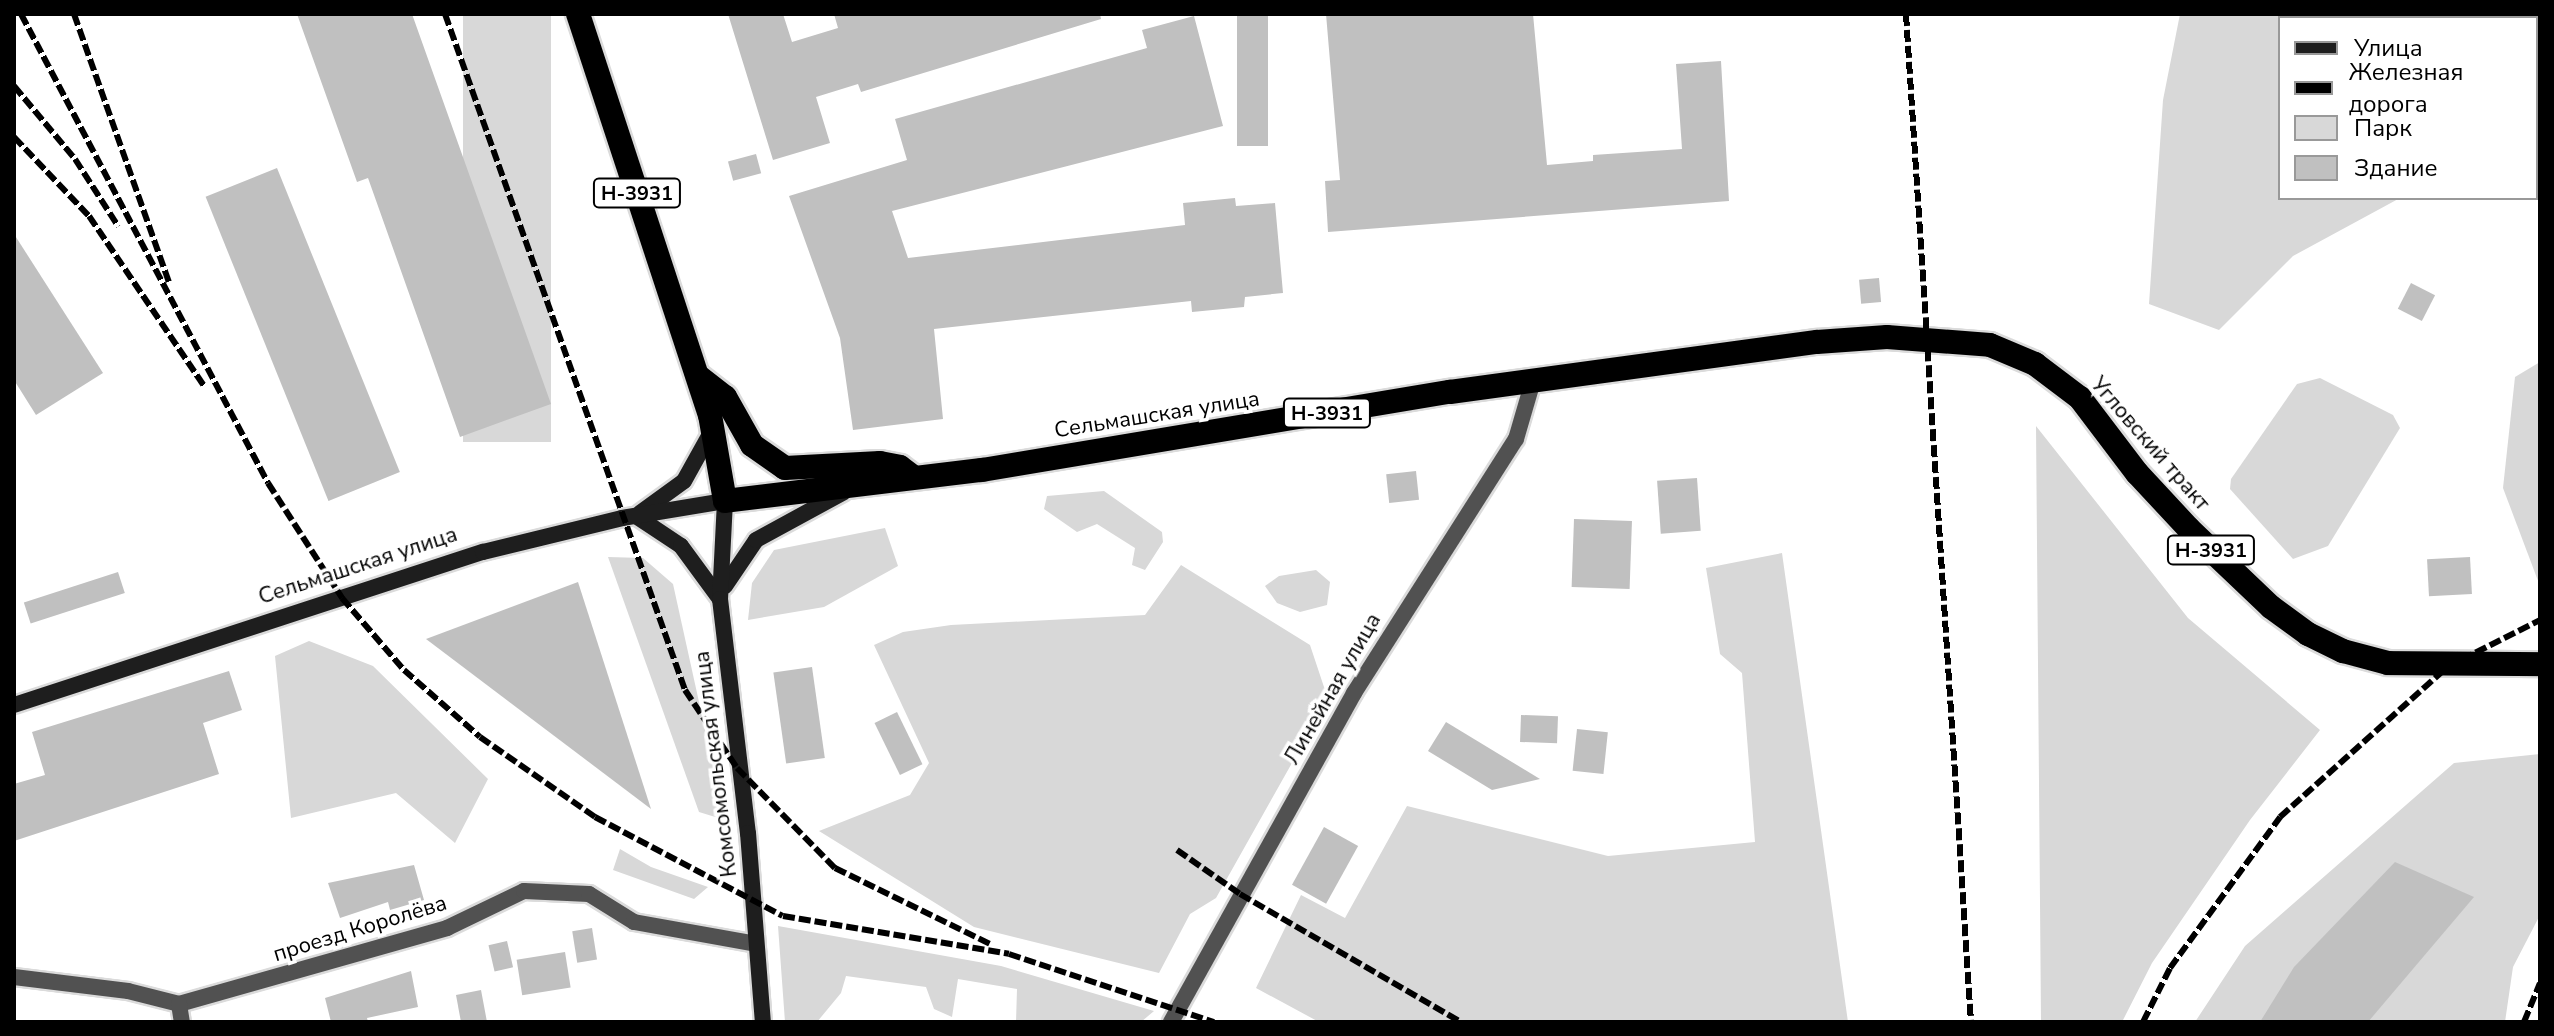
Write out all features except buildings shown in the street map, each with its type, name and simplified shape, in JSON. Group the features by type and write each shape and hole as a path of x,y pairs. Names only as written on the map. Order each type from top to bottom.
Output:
{"highway":[{"name":"Н-3931","path":"578,14 699,377 713,424 725,501"},
{"name":"Сельмашская улица","path":"725,501 914,478 1533,381 1817,342 1930,339"},
{"name":"Угловский тракт","path":"1930,339 1990,345 2035,364 2080,398 2137,473 2189,529 2271,607 2308,634 2343,651 2388,663 2540,664"},
{"path":"699,377 725,397 752,445 785,468 880,463 900,467 914,478"}],"main road":[{"path":"713,424 707,447 684,481 636,516 681,546 720,599"},
{"path":"720,599 732,570 756,540 862,484"},
{"name":"Сельмашская улица","path":"14,705 483,552 636,516 725,501"},
{"name":"Комсомольская улица","path":"725,501 720,599 763,1022"}],"street":[{"name":"Линейная улица","path":"1171,1022 1354,693 1516,439 1533,381"},
{"name":"проезд Королёва","path":"179,1004 447,928 524,891 589,894 634,922 756,944"},
{"path":"14,977 128,991 179,1004 182,1022"}],"green space":[{"path":"463,14 551,14 551,442 463,442"},
{"path":"2180,14 2540,14 2540,170 2538,16 2278,16 2278,200 2396,200 2293,256 2219,330 2149,304 2163,100"},
{"path":"2540,362 2540,586 2503,488 2515,377"},
{"path":"2320,378 2393,415 2400,428 2328,546 2293,559 2230,489 2231,479 2297,384"},
{"path":"2036,426 2188,618 2320,730 2250,820 2152,963 2122,1022 2041,1022"},
{"path":"1104,491 1162,532 1163,542 1145,570 1132,565 1135,548 1097,524 1077,532 1044,509 1047,496"},
{"path":"885,528 898,566 824,607 748,620 752,583 774,550"},
{"path":"1782,553 1848,1022 1319,1022 1256,988 1301,895 1345,918 1407,806 1608,856 1755,842 1742,673 1720,654 1706,568"},
{"path":"608,557 643,558 673,584 725,820 699,812"},
{"path":"1181,565 1310,645 1328,699 1216,898 1190,914 1159,973 974,927 819,831 910,795 929,763 874,645 903,632 951,625 1145,615"},
{"path":"1316,570 1330,582 1327,605 1300,612 1277,603 1265,586 1279,576"},
{"path":"309,641 373,666 488,779 455,843 396,793 291,818 275,656"},
{"path":"2540,754 2540,915 2513,967 2505,1022 2195,1022 2245,946 2454,763"},
{"path":"620,849 651,867 708,887 694,899 613,870"},
{"path":"778,926 1001,966 1154,1011 1141,1022 1016,1022 1017,989 958,979 952,1017 934,1009 926,987 846,976 841,993 817,1022 785,1022"}],"railway":[{"path":"21,14 268,483 342,598 404,670 480,737 595,817 783,916 1009,954 1214,1022"},
{"path":"74,14 169,282"},
{"path":"445,14 685,690 737,768 835,868 990,944"},
{"path":"1906,14 1971,1022"},
{"path":"14,86 75,159 118,226"},
{"path":"14,137 89,216 204,386"},
{"path":"2143,1022 2170,968 2280,817 2447,667 2540,620"},
{"path":"1177,850 1240,894 1461,1022"},
{"path":"2524,1022 2540,983"}]}
